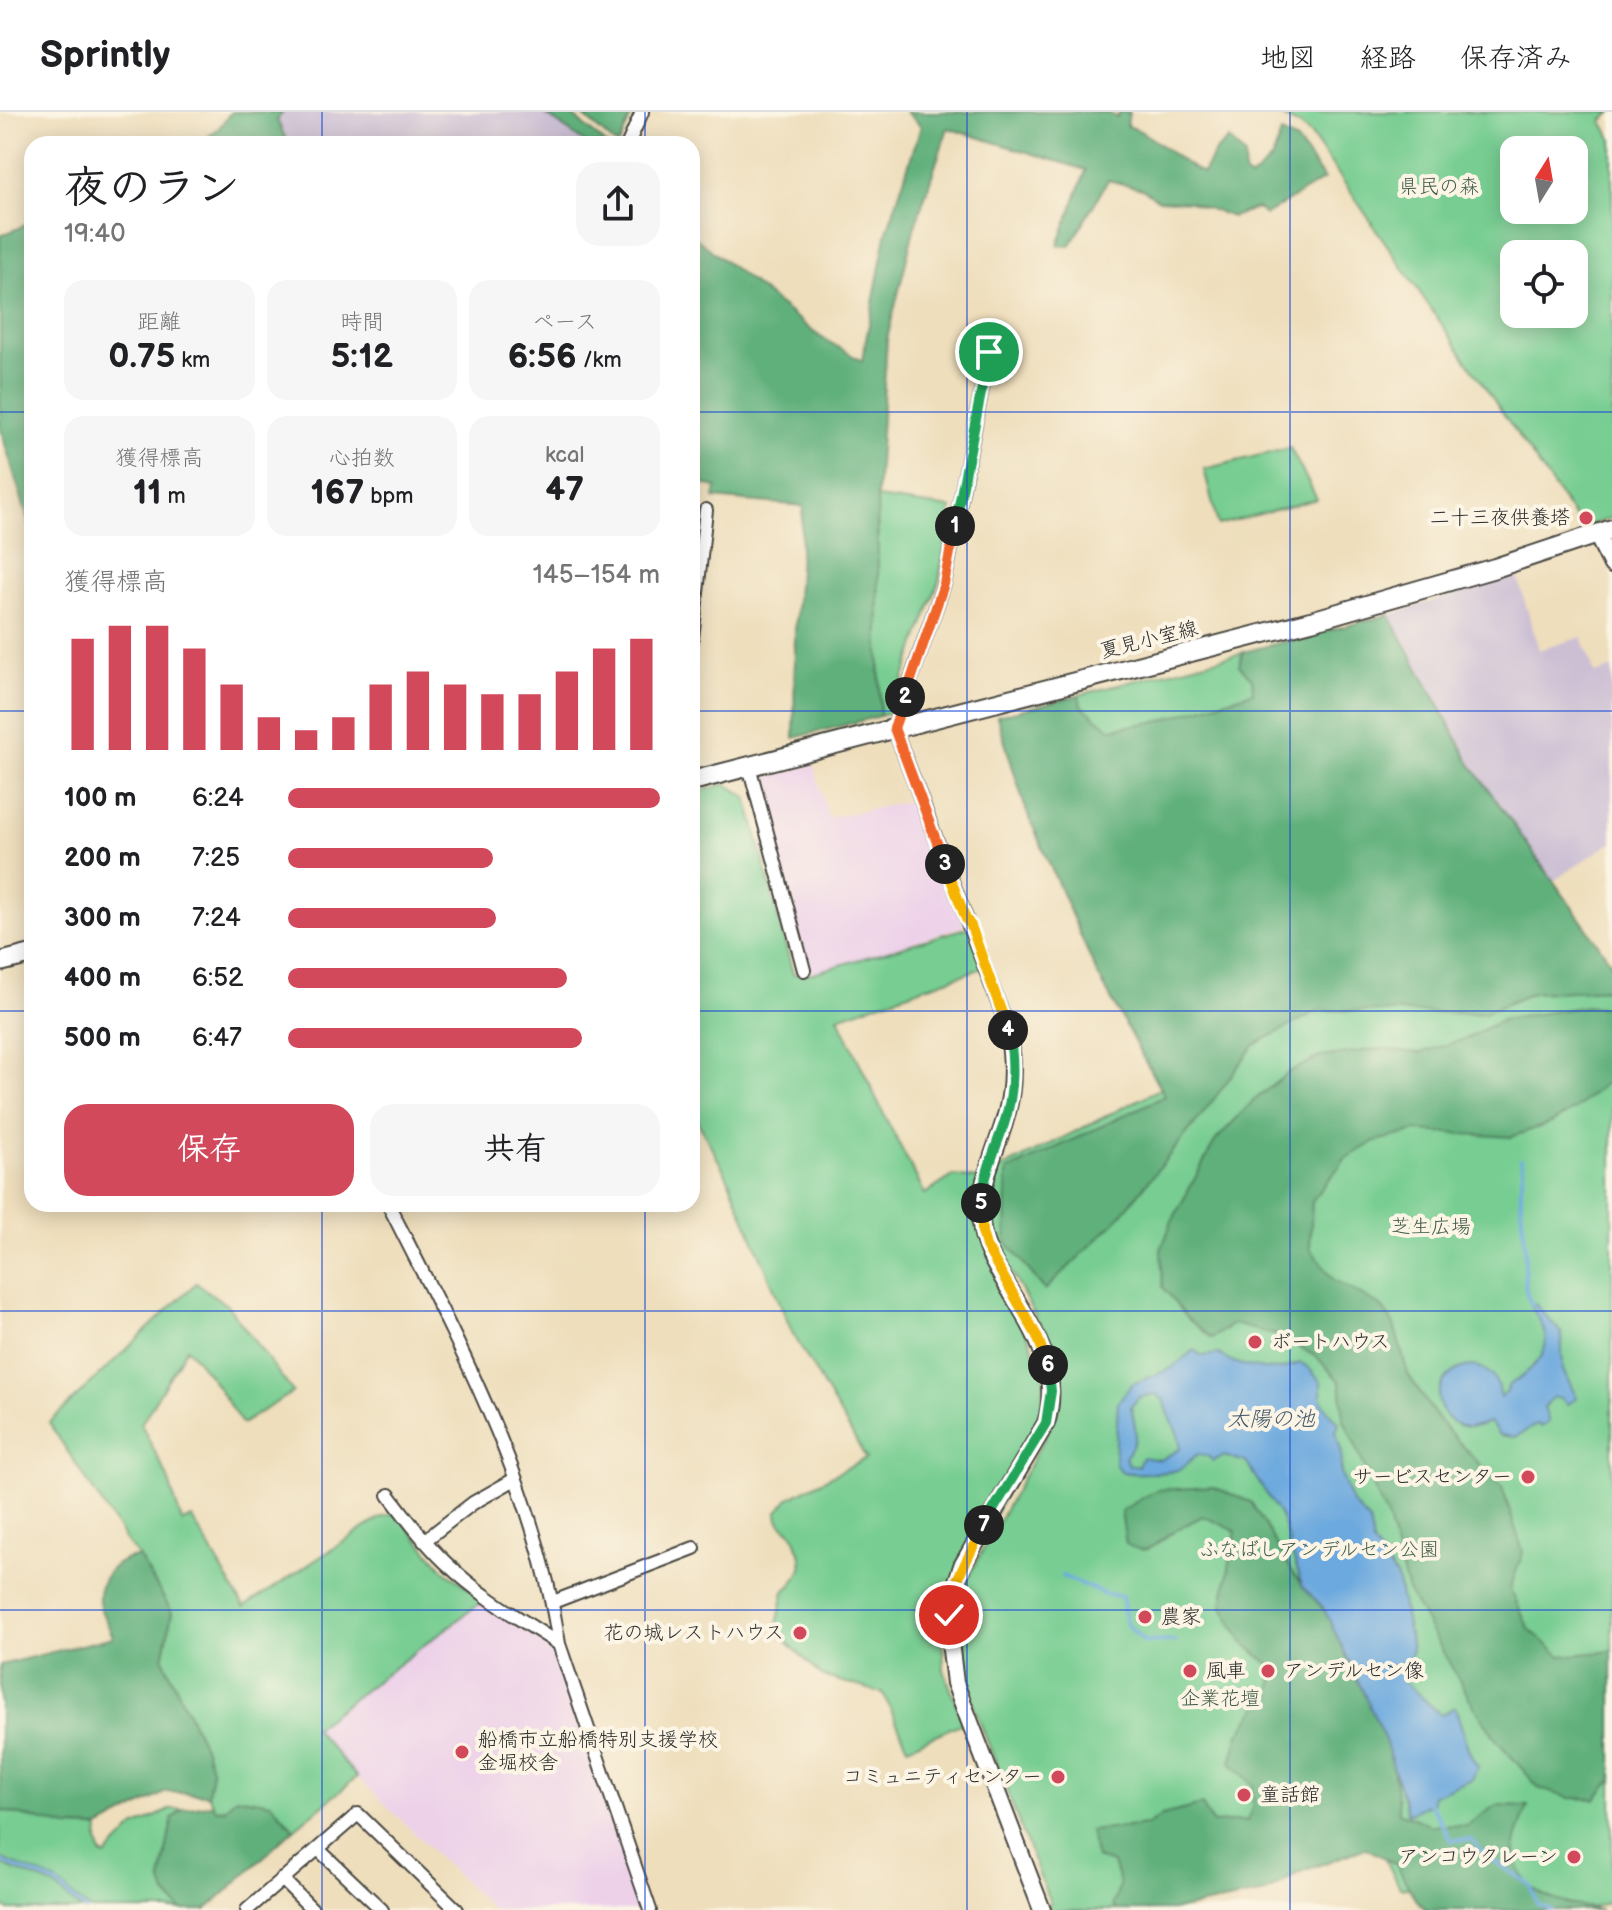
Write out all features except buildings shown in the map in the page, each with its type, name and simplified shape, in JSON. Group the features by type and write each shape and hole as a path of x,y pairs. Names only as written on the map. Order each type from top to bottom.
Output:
{"main road":[{"name":"夏見小室線","path":"700,779 1311,621 1605,532"},
{"path":"0,962 24,960"}],"street":[{"path":"632,136 642,112"},
{"path":"989,352 944,584 894,728 1007,1026 1012,1056 1005,1122 982,1192 982,1232 991,1257 1037,1336 1046,1358 1050,1375 1050,1405 1046,1423 962,1566 954,1591 948,1635 955,1683 1042,1910"},
{"path":"700,565 706,510"},
{"path":"1605,532 1612,565"},
{"path":"749,766 804,970"},
{"path":"392,1212 464,1353 530,1519 553,1602 559,1644 650,1910"},
{"path":"424,1541 473,1503 515,1479"},
{"path":"389,1495 424,1541 448,1566 492,1600 559,1644"},
{"path":"553,1602 694,1548"},
{"path":"247,1910 358,1814 457,1910"},
{"path":"318,1849 382,1910"},
{"path":"282,1879 313,1910"}],"shaded area":[{"path":"283,112 542,112 576,136 284,136 277,120"},
{"path":"1517,574 1539,650 1582,637 1595,674 1612,668 1612,842 1552,882 1472,766 1389,615"},
{"path":"814,764 828,818 915,800 964,926 813,973 806,962 760,779"},
{"name":"船橋市立船橋特別支援学校 金堀校舎","path":"484,1600 552,1648 644,1910 493,1910 357,1777 314,1728"}],"green space":[{"path":"231,112 283,112 277,120 284,136 209,136"},
{"path":"542,112 568,112 596,136 576,136"},
{"path":"579,112 633,112 622,136 606,136"},
{"path":"906,112 1105,112 1117,117 1120,112 1129,112 1127,126 1203,173 1215,152 1229,139 1245,156 1244,173 1250,179 1272,159 1281,133 1297,141 1324,179 1265,215 1257,208 1232,217 1190,202 1159,200 1142,189 1108,180 1070,246 1058,245 1086,170 948,128 914,229 887,339 877,495 880,716 794,738 795,631 803,506 714,498 716,487 700,484 700,241 819,336 862,361 886,235 921,126"},
{"name":"県民の森","path":"1273,112 1612,112 1602,121 1612,140 1612,518 1584,527 1580,525 1312,136 1301,126"},
{"path":"24,226 24,506 0,427 0,236"},
{"path":"1290,448 1317,499 1218,525 1204,469"},
{"path":"877,498 951,508 939,581 891,713 880,716"},
{"name":"ふなばしアンデルセン公園","path":"1389,615 1472,766 1612,964 1612,1901 1584,1910 1548,1910 1400,1887 1374,1838 1176,1910 1049,1910 1050,1903 964,1681 959,1657 957,1627 966,1581 1056,1417 1061,1393 1061,1373 1055,1353 996,1243 992,1216 993,1189 997,1171 1160,1089 1096,971 1026,810 997,716"},
{"path":"1389,615 1472,766 1612,964 1612,989 1532,993 1483,1014 1319,1010 1254,1045 1116,1221 1045,1290 1006,1242 1007,1171 1165,1096 1096,971 1026,810 997,716 1079,695 1081,705 1110,729 1160,721 1253,692 1252,679 1239,665 1243,652"},
{"path":"726,784 747,797 793,974 813,973 969,927 982,968 838,1017 925,1194 953,1176 978,1179 974,1206 1044,1375 1043,1413 942,1627 944,1670 963,1723 908,1747 883,1693 822,1676 776,1631 784,1591 798,1576 802,1565 795,1537 780,1523 777,1513 789,1498 866,1458 792,1332 728,1178 700,1126 700,791"},
{"path":"1586,1006 1612,1008 1612,1077 1577,1108 1551,1123 1511,1137 1417,1131 1376,1141 1346,1158 1312,1201 1310,1248 1333,1279 1382,1307 1394,1325 1408,1374 1440,1422 1502,1487 1523,1552 1510,1589 1529,1629 1561,1656 1612,1651 1612,1779 1596,1799 1569,1798 1540,1789 1498,1742 1474,1706 1408,1591 1388,1520 1344,1420 1340,1382 1316,1356 1276,1335 1233,1324 1212,1338 1188,1319 1163,1287 1161,1250 1172,1221 1215,1141 1252,1102 1289,1072 1320,1057 1377,1049 1420,1053 1465,1039 1502,1020"},
{"path":"196,1283 227,1305 293,1392 242,1424 187,1348 141,1424 167,1476 182,1522 192,1518 244,1607 380,1518 391,1514 397,1515 444,1570 484,1600 314,1728 357,1777 294,1829 271,1803 215,1809 208,1794 212,1772 205,1749 163,1659 172,1612 49,1423"},
{"path":"1213,1487 1251,1502 1295,1576 1329,1616 1373,1692 1393,1765 1399,1812 1430,1825 1466,1826 1496,1805 1528,1806 1515,1847 1517,1864 1523,1877 1543,1895 1601,1910 1426,1910 1414,1897 1396,1864 1366,1848 1300,1872 1266,1893 1174,1910 1116,1910 1113,1904 1120,1885 1113,1863 1096,1858 1090,1831 1147,1825 1162,1815 1202,1805 1213,1823 1247,1821 1252,1808 1253,1785 1231,1763 1239,1734 1272,1687 1273,1668 1242,1641 1222,1605 1236,1531 1203,1516 1141,1550 1126,1544 1121,1511 1156,1490"},
{"path":"139,1557 172,1612 163,1659 205,1749 212,1772 208,1794 166,1792 99,1828 68,1827 0,1810 0,1665 113,1637 100,1607 100,1588 115,1566"},
{"path":"236,1797 271,1803 294,1829 206,1910 181,1910 166,1894 161,1880 172,1819 183,1809 213,1804 215,1809 224,1810"},
{"path":"171,1809 183,1809 172,1819 166,1894 181,1910 90,1910 54,1880 0,1858 0,1810 68,1827 99,1828 101,1854 106,1856 134,1827"},
{"path":"0,1864 51,1884 82,1910 9,1910 0,1904"}],"water":[{"path":"1535,1304 1561,1332 1563,1370 1577,1398 1567,1404 1561,1398 1553,1397 1544,1408 1549,1422 1541,1427 1538,1424 1515,1437 1499,1435 1490,1422 1468,1427 1454,1423 1440,1405 1439,1391 1456,1370 1469,1367 1482,1369 1494,1378 1501,1397 1508,1386 1538,1361 1546,1343 1545,1332 1531,1307"},
{"name":"太陽の池","path":"1194,1350 1202,1356 1219,1354 1258,1368 1281,1369 1300,1363 1308,1367 1321,1382 1324,1406 1339,1423 1336,1432 1342,1454 1341,1474 1352,1503 1369,1521 1373,1543 1397,1578 1412,1649 1405,1682 1441,1715 1455,1707 1478,1767 1472,1779 1432,1796 1433,1802 1408,1814 1385,1740 1348,1659 1323,1607 1302,1586 1282,1519 1246,1462 1223,1456 1213,1461 1208,1456 1198,1454 1173,1471 1120,1471 1115,1463 1118,1402 1132,1384 1172,1368","holes":["1156,1394 1165,1401 1179,1437 1180,1449 1160,1460 1142,1457 1138,1466 1129,1466 1125,1458 1136,1434 1131,1407 1139,1397"]}],"waterway":[{"path":"1521,1159 1525,1285 1532,1305"},
{"path":"1062,1576 1105,1594 1122,1596 1126,1623 1144,1642 1176,1641"},
{"path":"1428,1800 1451,1840 1472,1840 1484,1854 1530,1885 1537,1904 1551,1910"},
{"path":"0,1861 53,1882 86,1910"}],"place":[{"name":"二十三夜供養塔","path":"1586,518"},
{"name":"ボートハウス","path":"1255,1342"},
{"name":"サービスセンター","path":"1528,1477"},
{"name":"農家","path":"1145,1617"},
{"name":"花の城レストハウス","path":"800,1633"},
{"name":"風車","path":"1190,1671"},
{"name":"アンデルセン像","path":"1268,1671"},
{"name":"船橋市立船橋特別支援学校 金堀校舎","path":"462,1752"},
{"name":"コミュニティセンター","path":"1058,1777"},
{"name":"童話館","path":"1244,1795"},
{"name":"アンコウクレーン","path":"1574,1857"}],"route":[{"path":"949,1615 962,1566 1046,1423 1051,1391 1042,1347 991,1257 982,1232 982,1192 1010,1101 1012,1056 1007,1026 894,728 944,584 989,352"}],"park label":[{"name":"芝生広場","path":"1431,1227"},
{"name":"企業花壇","path":"1220,1699"}]}
